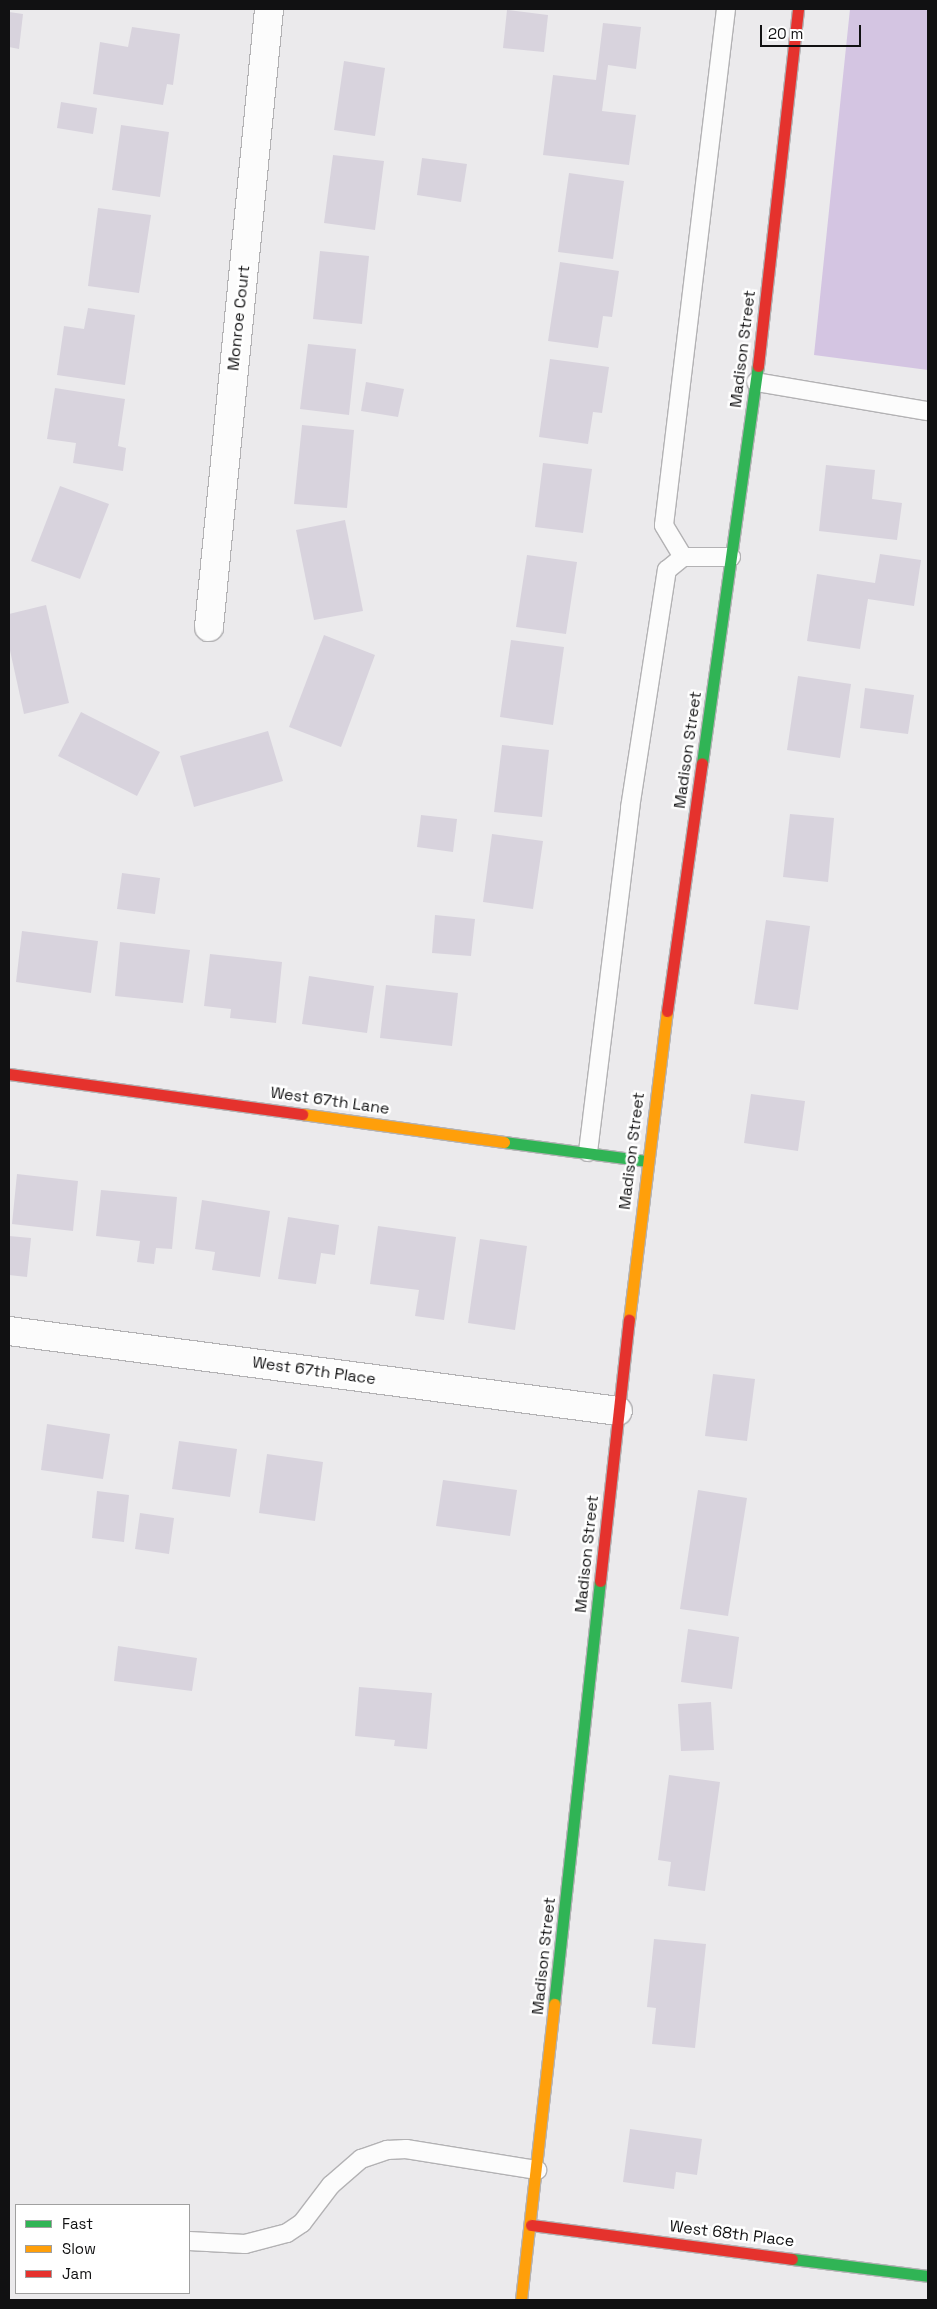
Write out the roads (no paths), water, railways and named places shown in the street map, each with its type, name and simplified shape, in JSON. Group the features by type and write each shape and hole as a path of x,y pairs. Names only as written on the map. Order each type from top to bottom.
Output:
{"street":[{"name":"Monroe Court","path":"209,627 270,9"},
{"name":"Madison Street","path":"522,2300 646,1161 756,382 798,9"},
{"name":"West 67th Lane","path":"9,1074 646,1161"},
{"name":"West 67th Place","path":"9,1331 618,1411"},
{"name":"West 68th Place","path":"531,2225 928,2276"}],"lane":[{"path":"683,556 664,525 726,9"},
{"path":"756,382 928,411"},
{"path":"588,1152 654,648 666,570 683,556 732,557"},
{"path":"190,2241 245,2244 287,2233 312,2213 331,2185 349,2168 361,2159 387,2150 406,2149 537,2170"}]}
